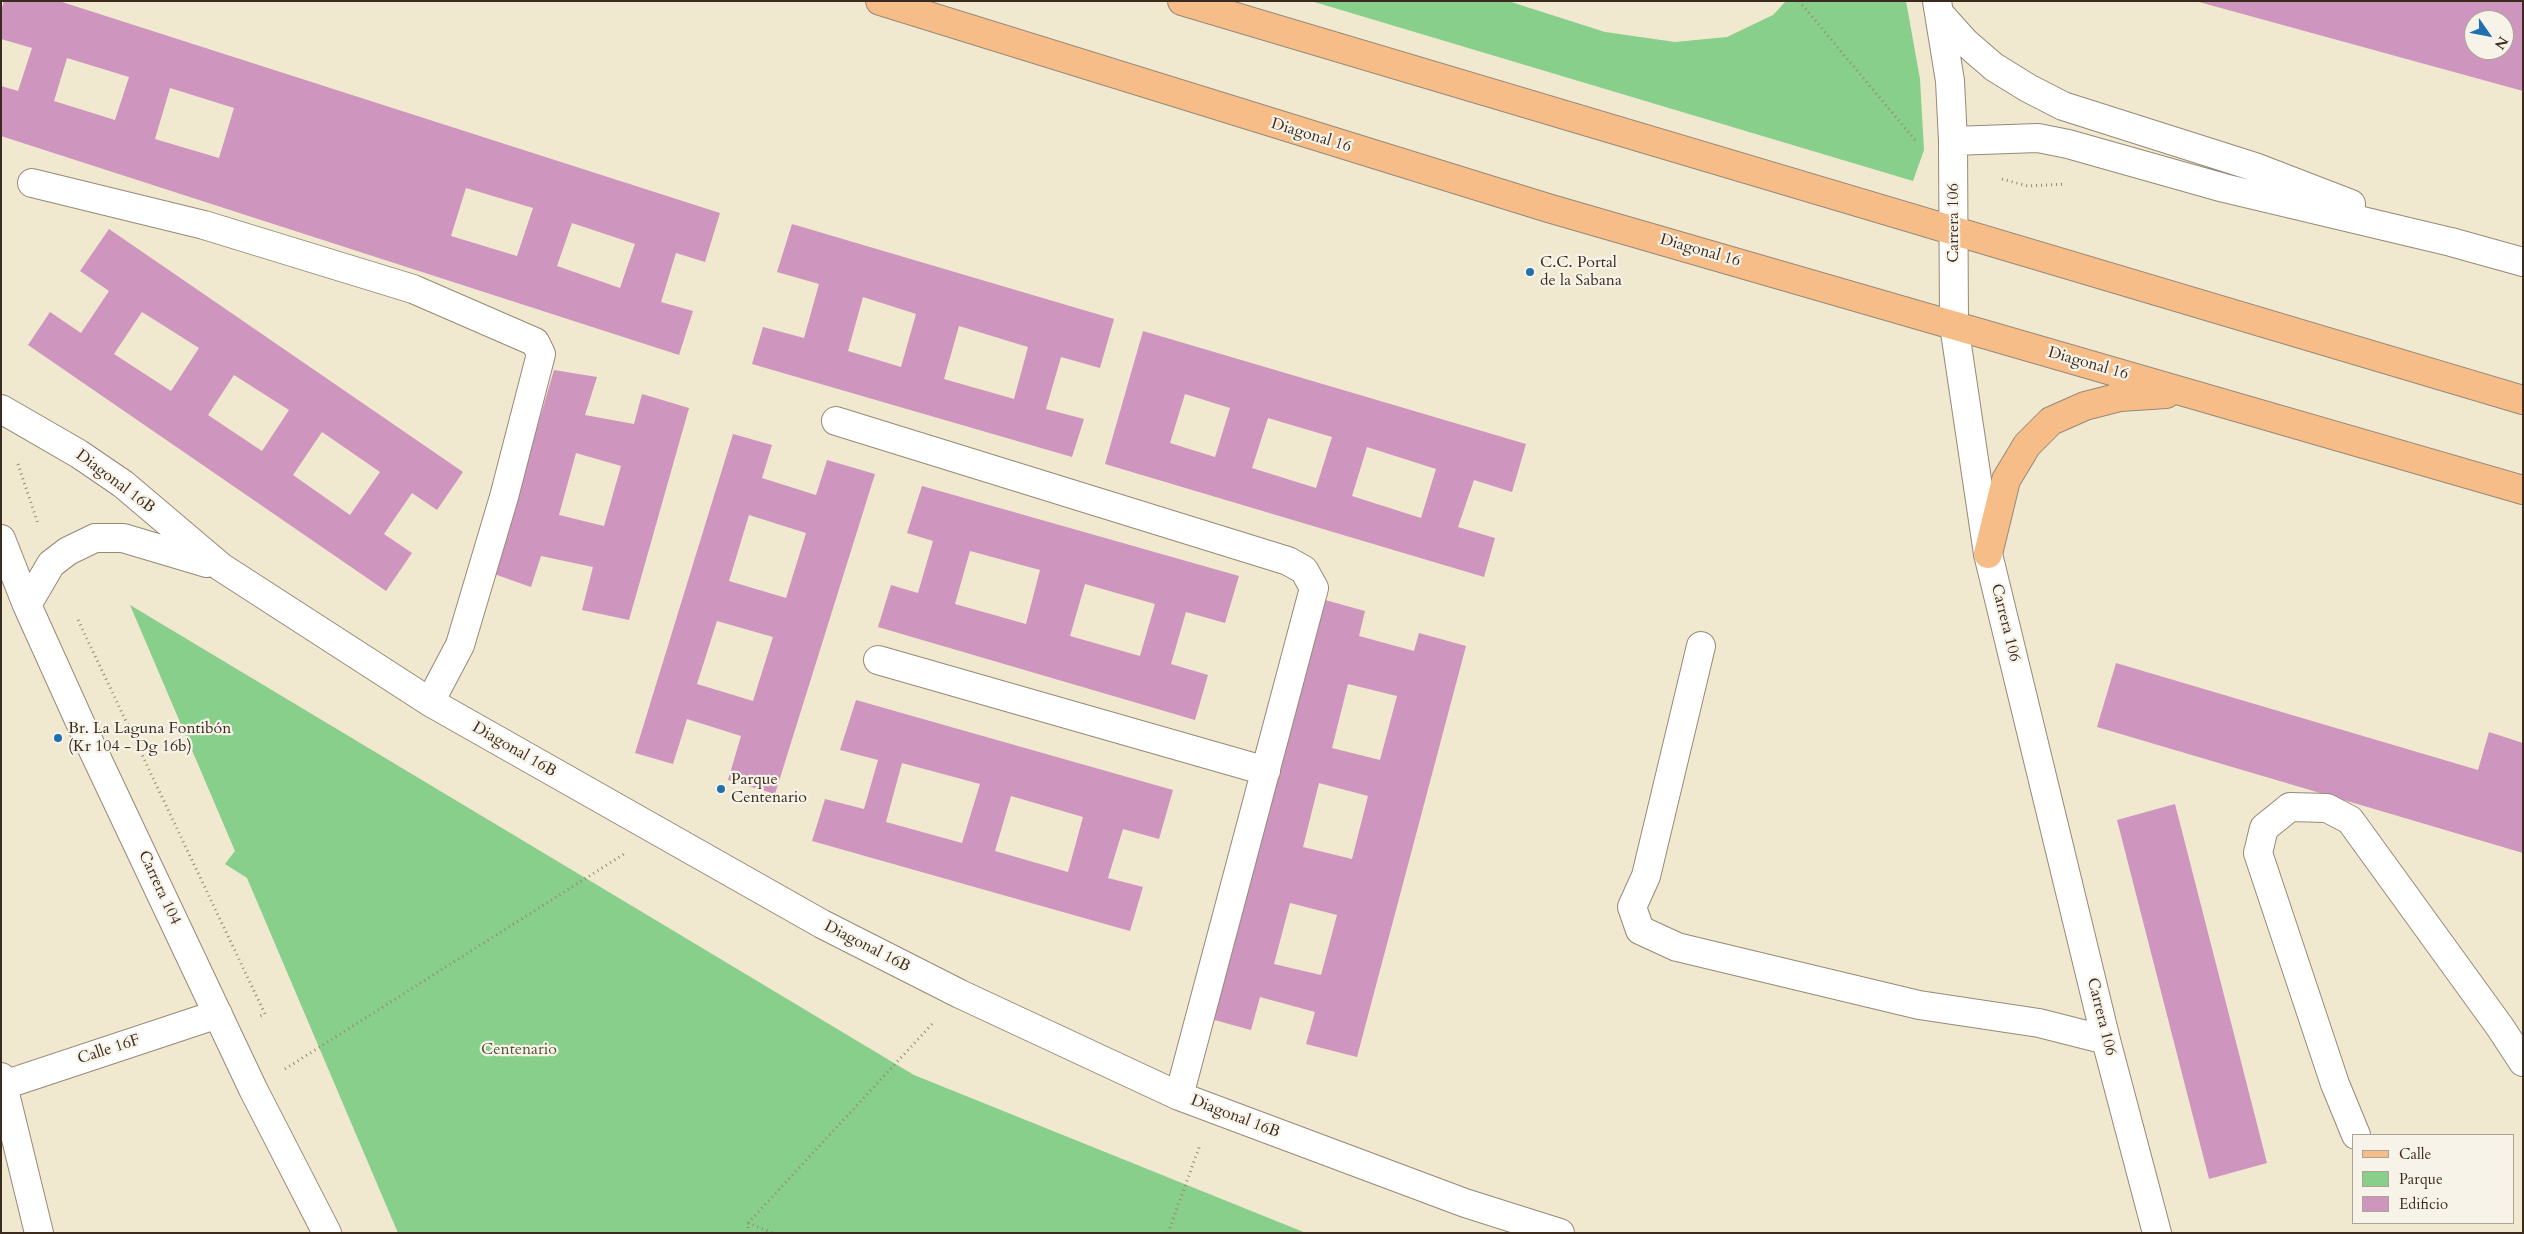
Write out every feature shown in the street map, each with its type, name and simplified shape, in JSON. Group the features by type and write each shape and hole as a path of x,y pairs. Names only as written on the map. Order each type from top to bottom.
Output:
{"main road":[{"name":"Diagonal 16","path":"880,1 1548,208 2523,490"},
{"path":"1182,1 2523,400"},
{"path":"1988,554 2006,480 2027,445 2051,421 2085,406 2120,397 2185,392"}],"street":[{"name":"Carrera 106","path":"1938,7 1950,80 1953,141 1954,325 1988,554 2106,1040 2157,1233"},
{"path":"1938,7 1965,42 1994,67 2028,88 2063,106 2254,167 2451,242"},
{"path":"1953,141 2038,138 2093,150 2224,188 2451,242 2523,262"},
{"path":"32,183 204,225 403,286 534,342 542,354 504,498 460,645 430,702"},
{"name":"Diagonal 16B","path":"1,409 79,454 123,484 220,567 430,702 822,924 960,994 1179,1096 1465,1203 1560,1233"},
{"path":"836,421 1288,560 1304,570 1314,588 1179,1096"},
{"name":"Carrera 104","path":"1,538 27,605 253,1089 327,1233"},
{"name":"Diagonal 16B","path":"27,605 51,564 68,550 95,538 123,538 220,567"},
{"path":"1701,646 1646,876 1632,907 1640,930 1677,947 1919,1005 2039,1023 2106,1040"},
{"path":"878,660 1266,771"},
{"path":"2356,1134 2335,1084 2258,853 2264,828 2290,808 2327,808 2350,820 2500,1027 2523,1062"},
{"name":"Calle 16F","path":"2,1083 218,1014"},
{"path":"2,1083 39,1233"}],"path":[{"path":"1799,1 1917,144"},
{"path":"253,1089 658,832"},
{"path":"748,1233 748,1223 960,994"},
{"path":"1168,1233 1212,1109"},
{"path":"748,1223 773,1233"}],"green space":[{"path":"1311,1 1508,1 1605,32 1675,42 1727,37 1773,15 1786,1 1906,1 1920,79 1924,150 1913,181"},
{"name":"Centenario","path":"130,605 914,1075 1306,1233 398,1233 247,878 225,864 235,851"}],"building":[{"path":"4,1 59,1 720,213 705,262 676,253 661,302 693,311 679,355 1,136 1,86 18,91 32,48 1,39 1,11","holes":["67,58 129,77 115,120 54,101","170,88 234,108 219,158 155,139","466,188 533,208 517,256 451,236","572,223 635,244 620,288 557,266"]},
{"path":"2523,1 2523,91 2199,2"},
{"path":"792,224 1114,319 1100,368 1061,357 1046,409 1084,419 1072,457 752,364 763,327 804,338 819,284 777,272","holes":["863,297 916,314 901,367 848,351","959,326 1028,347 1014,399 944,379"]},
{"path":"109,229 463,472 437,510 412,493 384,534 412,553 386,591 28,345 50,312 81,333 109,291 80,271","holes":["142,312 199,348 171,391 114,354","234,375 289,410 262,451 208,415","322,432 380,472 350,515 293,475"]},
{"path":"1143,331 1526,444 1512,492 1474,480 1458,527 1495,538 1484,577 1105,464","holes":["1185,394 1230,408 1215,457 1170,443","1268,418 1332,437 1316,488 1252,468","1367,447 1436,469 1421,518 1352,496"]},
{"path":"554,370 597,377 585,415 634,424 642,394 689,408 629,620 582,610 593,567 541,556 531,587 494,574","holes":["576,453 621,466 604,526 559,515"]},
{"path":"733,434 772,445 762,478 816,495 827,460 875,474 775,794 728,780 741,736 687,719 673,764 635,753","holes":["749,515 806,533 786,598 729,581","717,621 773,637 753,701 697,684"]},
{"path":"922,486 1239,576 1225,623 1186,612 1171,664 1208,675 1195,720 878,627 891,585 918,593 933,541 907,533","holes":["970,551 1040,570 1026,624 955,604","1085,584 1155,604 1140,656 1070,636"]},
{"path":"1318,598 1365,611 1359,636 1414,651 1419,633 1466,646 1357,1057 1306,1044 1315,1012 1260,997 1251,1030 1207,1018","holes":["1348,684 1397,696 1380,760 1332,748","1319,783 1368,796 1352,859 1303,847","1290,903 1337,915 1321,975 1274,964"]},
{"path":"2116,663 2478,770 2489,732 2523,743 2523,853 2097,727"},
{"path":"856,700 1173,790 1159,839 1123,829 1108,878 1143,887 1130,931 812,841 825,799 864,809 878,760 840,750","holes":["902,763 980,784 962,843 886,822","1011,796 1083,817 1068,872 995,851"]},
{"path":"2175,804 2267,1163 2209,1179 2117,820"}],"place":[{"name":"C.C. Portal de la Sabana","path":"1530,272"},
{"name":"Br. La Laguna Fontibón (Kr 104 - Dg 16b)","path":"58,738"},
{"name":"Parque Centenario","path":"721,789"}]}
